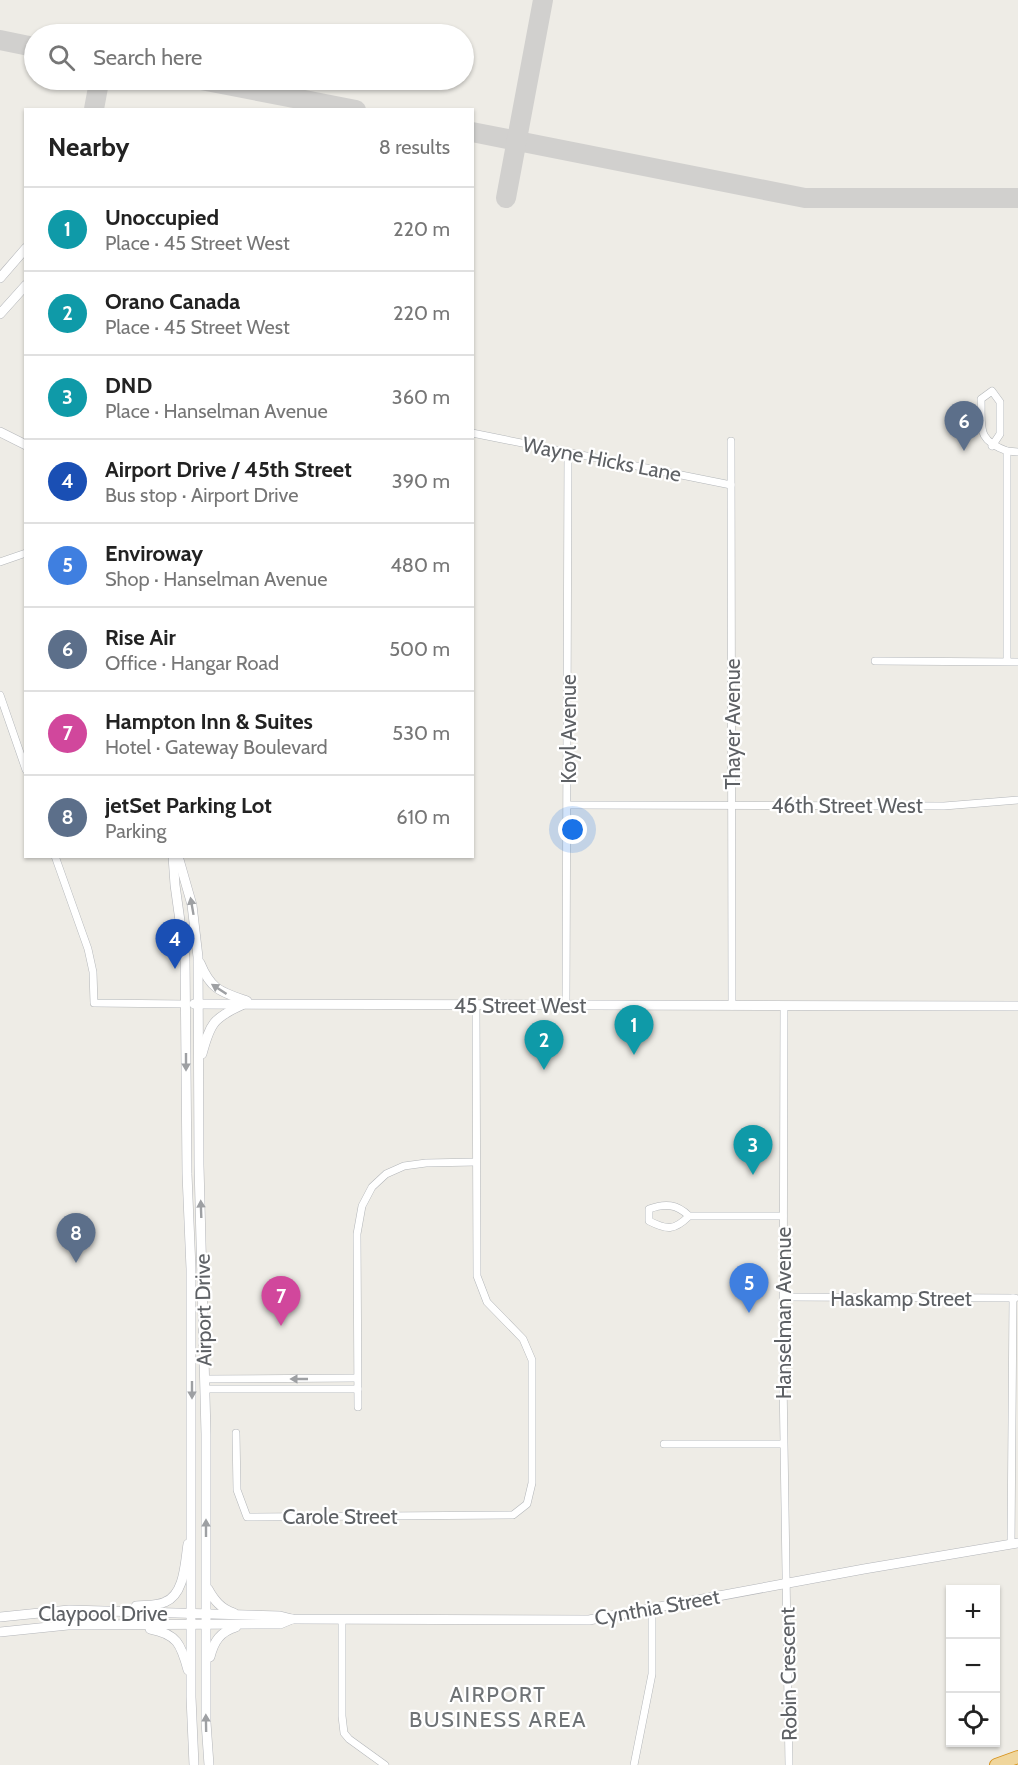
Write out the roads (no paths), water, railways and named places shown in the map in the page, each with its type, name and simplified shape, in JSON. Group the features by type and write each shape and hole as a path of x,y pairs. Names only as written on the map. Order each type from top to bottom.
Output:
{"highway":[{"path":"996,1765 1018,1757"}],"main road":[{"path":"0,278 24,250"},
{"path":"0,314 24,287"},
{"path":"0,432 24,444"},
{"name":"Airport Drive","path":"175,858 175,885 183,935 186,1004 187,1174 191,1269 193,1518 191,1680 194,1765"},
{"name":"Airport Drive","path":"176,858 192,905 198,957 199,1165 205,1384 206,1741 209,1765"},
{"path":"198,957 204,973 214,987 250,1004"},
{"name":"45 Street West","path":"186,1004 1018,1006"},
{"path":"198,1065 212,1023 221,1015 250,1004"},
{"path":"112,1611 166,1602 172,1598 181,1583 193,1518"},
{"name":"Cynthia Street","path":"206,1624 280,1616 292,1619 589,1620 1014,1544"},
{"path":"206,1587 226,1611 247,1620"},
{"name":"Claypool Drive","path":"0,1617 69,1610 207,1613"},
{"name":"Cynthia Street","path":"207,1613 247,1620"},
{"path":"206,1680 212,1648 217,1638 247,1620"},
{"name":"Claypool Drive","path":"0,1632 61,1626 206,1624"},
{"path":"120,1625 158,1630 176,1639 191,1680"}],"street":[{"path":"992,446 1000,434 1000,402 992,391 981,399 982,435 992,446 1018,452"},
{"name":"Wayne Hicks Lane","path":"474,433 731,485"},
{"name":"Thayer Avenue","path":"731,441 732,1006"},
{"path":"1007,451 1007,661"},
{"name":"Koyl Avenue","path":"566,1005 568,453"},
{"path":"0,562 24,554"},
{"path":"875,661 1018,662"},
{"path":"0,695 24,764"},
{"name":"46th Street West","path":"568,805 944,806 1018,800"},
{"name":"45 Street West","path":"56,858 88,949 93,972 94,1003 186,1004"},
{"name":"Carole Street","path":"236,1433 237,1490 247,1517 513,1515 527,1504 532,1483 532,1360 522,1339 487,1302 479,1285 477,1270 476,1005"},
{"name":"Hanselman Avenue","path":"784,1006 783,1444 786,1583"},
{"path":"358,1407 358,1229 362,1206 372,1187 386,1174 404,1166 476,1162"},
{"path":"688,1216 679,1226 670,1228 649,1221 648,1216 649,1209 660,1205 670,1205 681,1209 688,1216 783,1216"},
{"name":"Haskamp Street","path":"784,1297 1016,1298"},
{"path":"1014,1544 1016,1298"},
{"path":"205,1384 357,1378"},
{"path":"205,1384 358,1389"},
{"path":"664,1444 783,1444"},
{"name":"Robin Crescent","path":"786,1583 789,1765"},
{"path":"634,1765 652,1674 652,1609"},
{"path":"342,1619 344,1733 349,1740 384,1765"}],"place":[{"name":"Rise Air","path":"964,451"},
{"name":"Airport Drive / 45th Street","path":"175,969"},
{"name":"Unoccupied","path":"634,1055"},
{"name":"Orano Canada","path":"544,1070"},
{"name":"DND","path":"753,1175"},
{"name":"jetSet Parking Lot","path":"76,1263"},
{"name":"Enviroway","path":"749,1313"},
{"name":"Hampton Inn & Suites","path":"281,1326"}],"district":[{"name":"AIRPORT BUSINESS AREA","path":"498,1706"}]}
